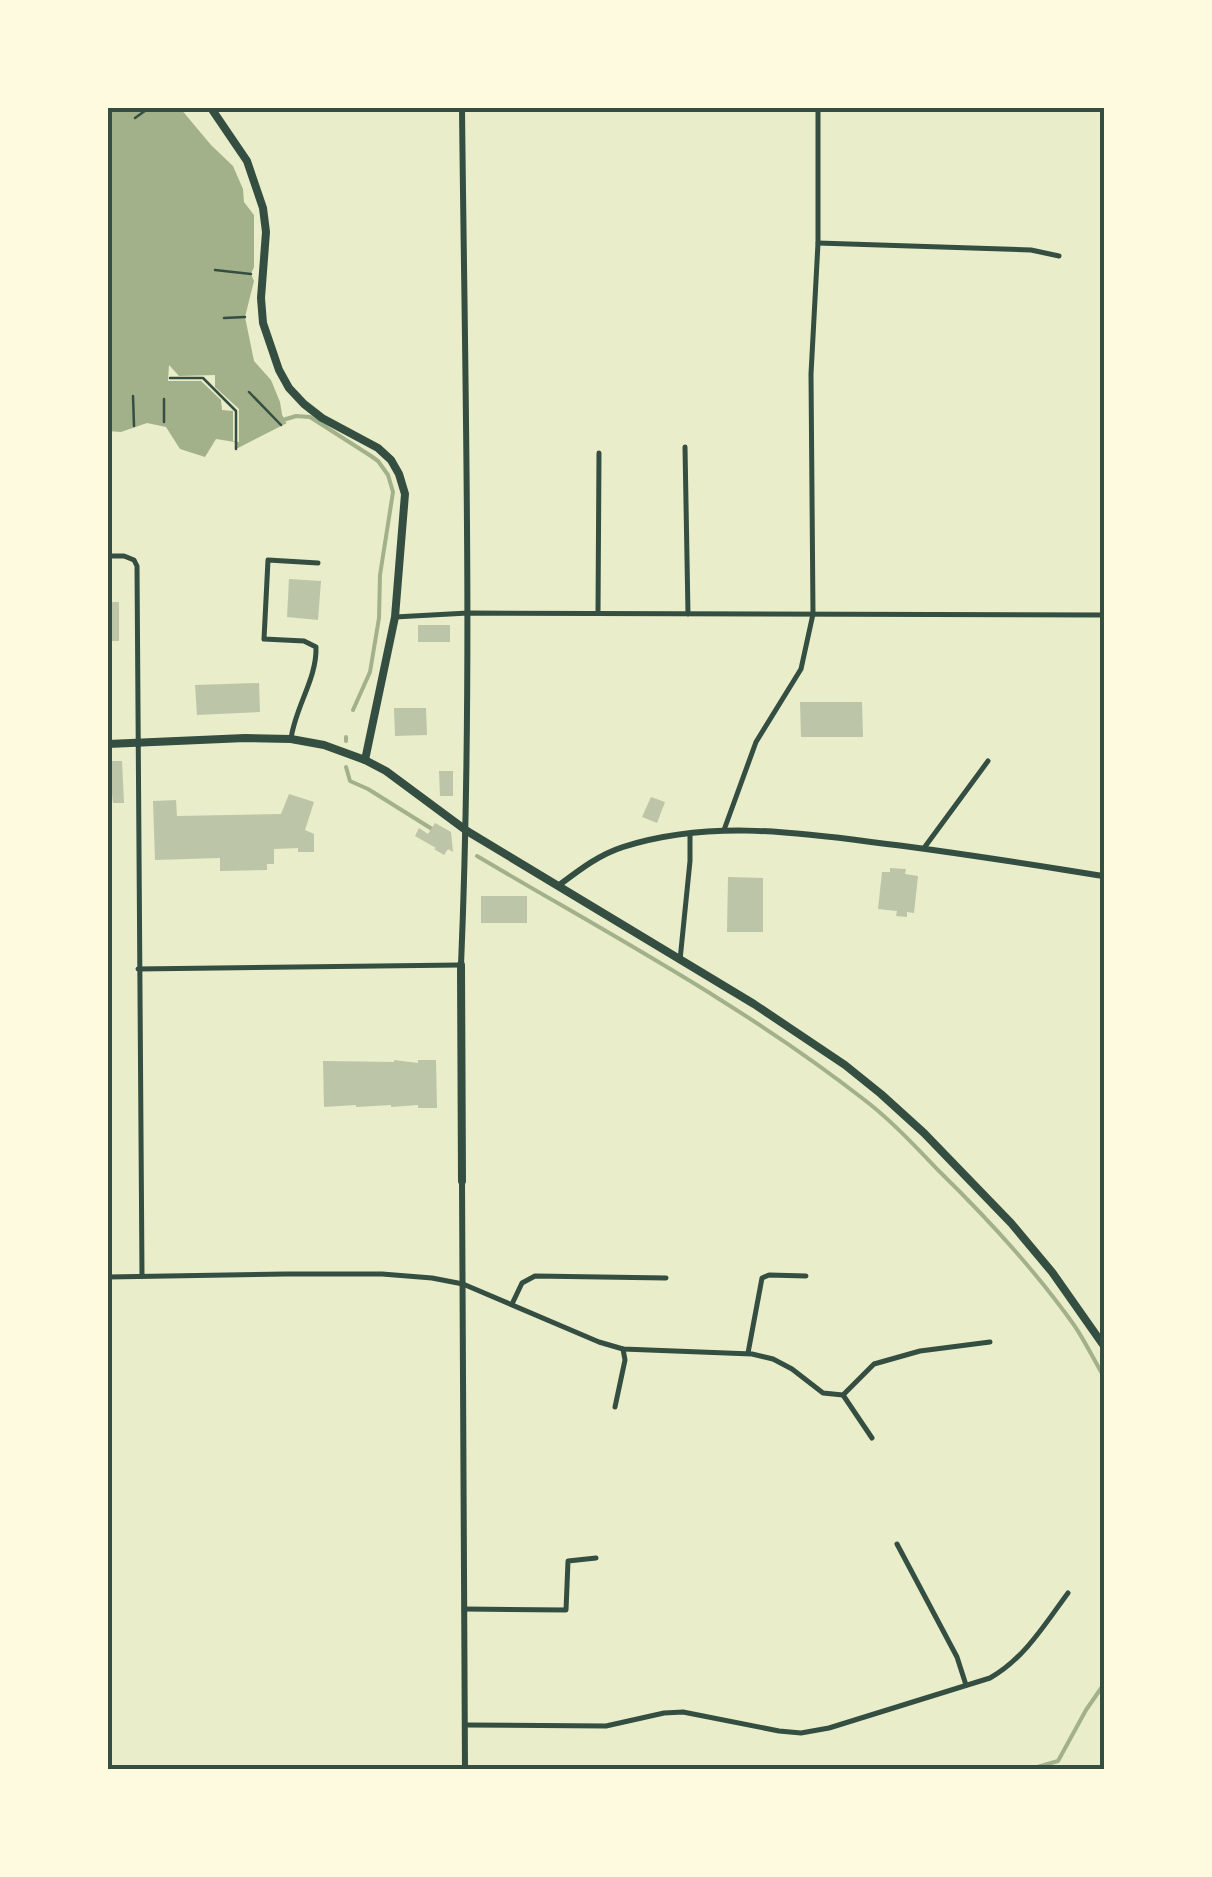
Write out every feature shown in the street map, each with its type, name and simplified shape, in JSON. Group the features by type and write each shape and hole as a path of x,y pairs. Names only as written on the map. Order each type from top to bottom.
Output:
{"main road":[{"path":"211,108 247,160 263,208 263,323 279,370 304,404 378,448 391,460 406,494 396,618 365,760"},
{"path":"108,744 290,739 324,745 386,771 466,835 754,1004 845,1065 924,1133 1012,1223 1104,1346"},
{"path":"461,965 462,1180"}],"street":[{"path":"138,969 461,965 468,613 462,108"},
{"path":"724,830 756,742 801,669 812,614 818,108"},
{"path":"818,244 1031,250 1058,256"},
{"path":"686,447 688,614"},
{"path":"598,613 599,453"},
{"path":"108,556 124,556 137,566 142,1276"},
{"path":"290,739 316,664 316,646 304,640 264,639 268,560 318,563"},
{"path":"396,618 468,613 1104,615"},
{"path":"924,848 988,761"},
{"path":"558,886 622,847 724,830 796,832 1104,876"},
{"path":"680,960 690,834"},
{"path":"462,1180 465,1770"},
{"path":"108,1277 382,1274 432,1278 462,1284 624,1349 748,1354 773,1360 792,1369 823,1394 843,1395 874,1364 920,1351 990,1342"},
{"path":"512,1304 522,1283 535,1276 666,1278"},
{"path":"748,1354 762,1278 806,1276"},
{"path":"614,1407 624,1349"},
{"path":"843,1395 872,1438"},
{"path":"898,1544 957,1657 966,1685"},
{"path":"464,1609 566,1610 568,1561 596,1558"},
{"path":"465,1725 606,1726 683,1712 780,1731 802,1733 829,1728 990,1678 1020,1656 1068,1593"}],"path":[{"path":"135,118 149,108"},
{"path":"215,270 251,274"},
{"path":"224,318 246,317"},
{"path":"170,378 204,378 236,412 236,450"},
{"path":"250,392 282,425"},
{"path":"133,396 134,426"},
{"path":"164,399 164,422"}],"shaded area":[{"path":"108,108 180,108 233,166 244,202 254,215 254,281 245,317 254,361 271,380 287,423 236,449 235,442 216,439 205,457 180,449 166,427 147,423 121,432 108,431"}],"pier":[{"path":"169,365 179,376 215,375 215,387 239,409 239,442 233,441 233,411 222,410 221,400 201,381 168,381"}],"building":[{"path":"289,579 321,581 318,620 287,617"},
{"path":"108,602 119,602 119,641 108,641"},
{"path":"418,625 450,625 450,642 418,642"},
{"path":"259,683 260,712 197,715 195,685"},
{"path":"800,702 862,702 863,737 801,737"},
{"path":"394,708 426,708 427,735 395,736"},
{"path":"108,761 122,761 124,803 113,803 112,794 108,794"},
{"path":"439,771 453,771 453,796 440,796"},
{"path":"289,794 314,802 305,830 314,834 314,852 274,849 274,864 267,864 267,870 220,871 220,858 155,860 153,801 176,800 177,816 281,814"},
{"path":"651,797 665,802 657,823 642,817"},
{"path":"435,823 451,832 453,852 448,849 444,855 415,836 419,828 428,834"},
{"path":"890,868 906,869 905,874 918,876 914,913 907,912 907,917 896,916 897,911 878,909 882,872 890,872"},
{"path":"728,877 763,878 763,932 727,932"},
{"path":"481,896 527,896 527,923 481,923"},
{"path":"436,1060 437,1108 324,1107 323,1061"}],"waterway":[{"path":"281,417 310,417 371,456 388,475 393,492 370,672 353,710"},
{"path":"346,767 350,781 432,829"},
{"path":"477,856 722,1001 872,1106 1027,1264 1074,1325 1104,1377"},
{"path":"1027,1770 1058,1761 1104,1684"}]}
